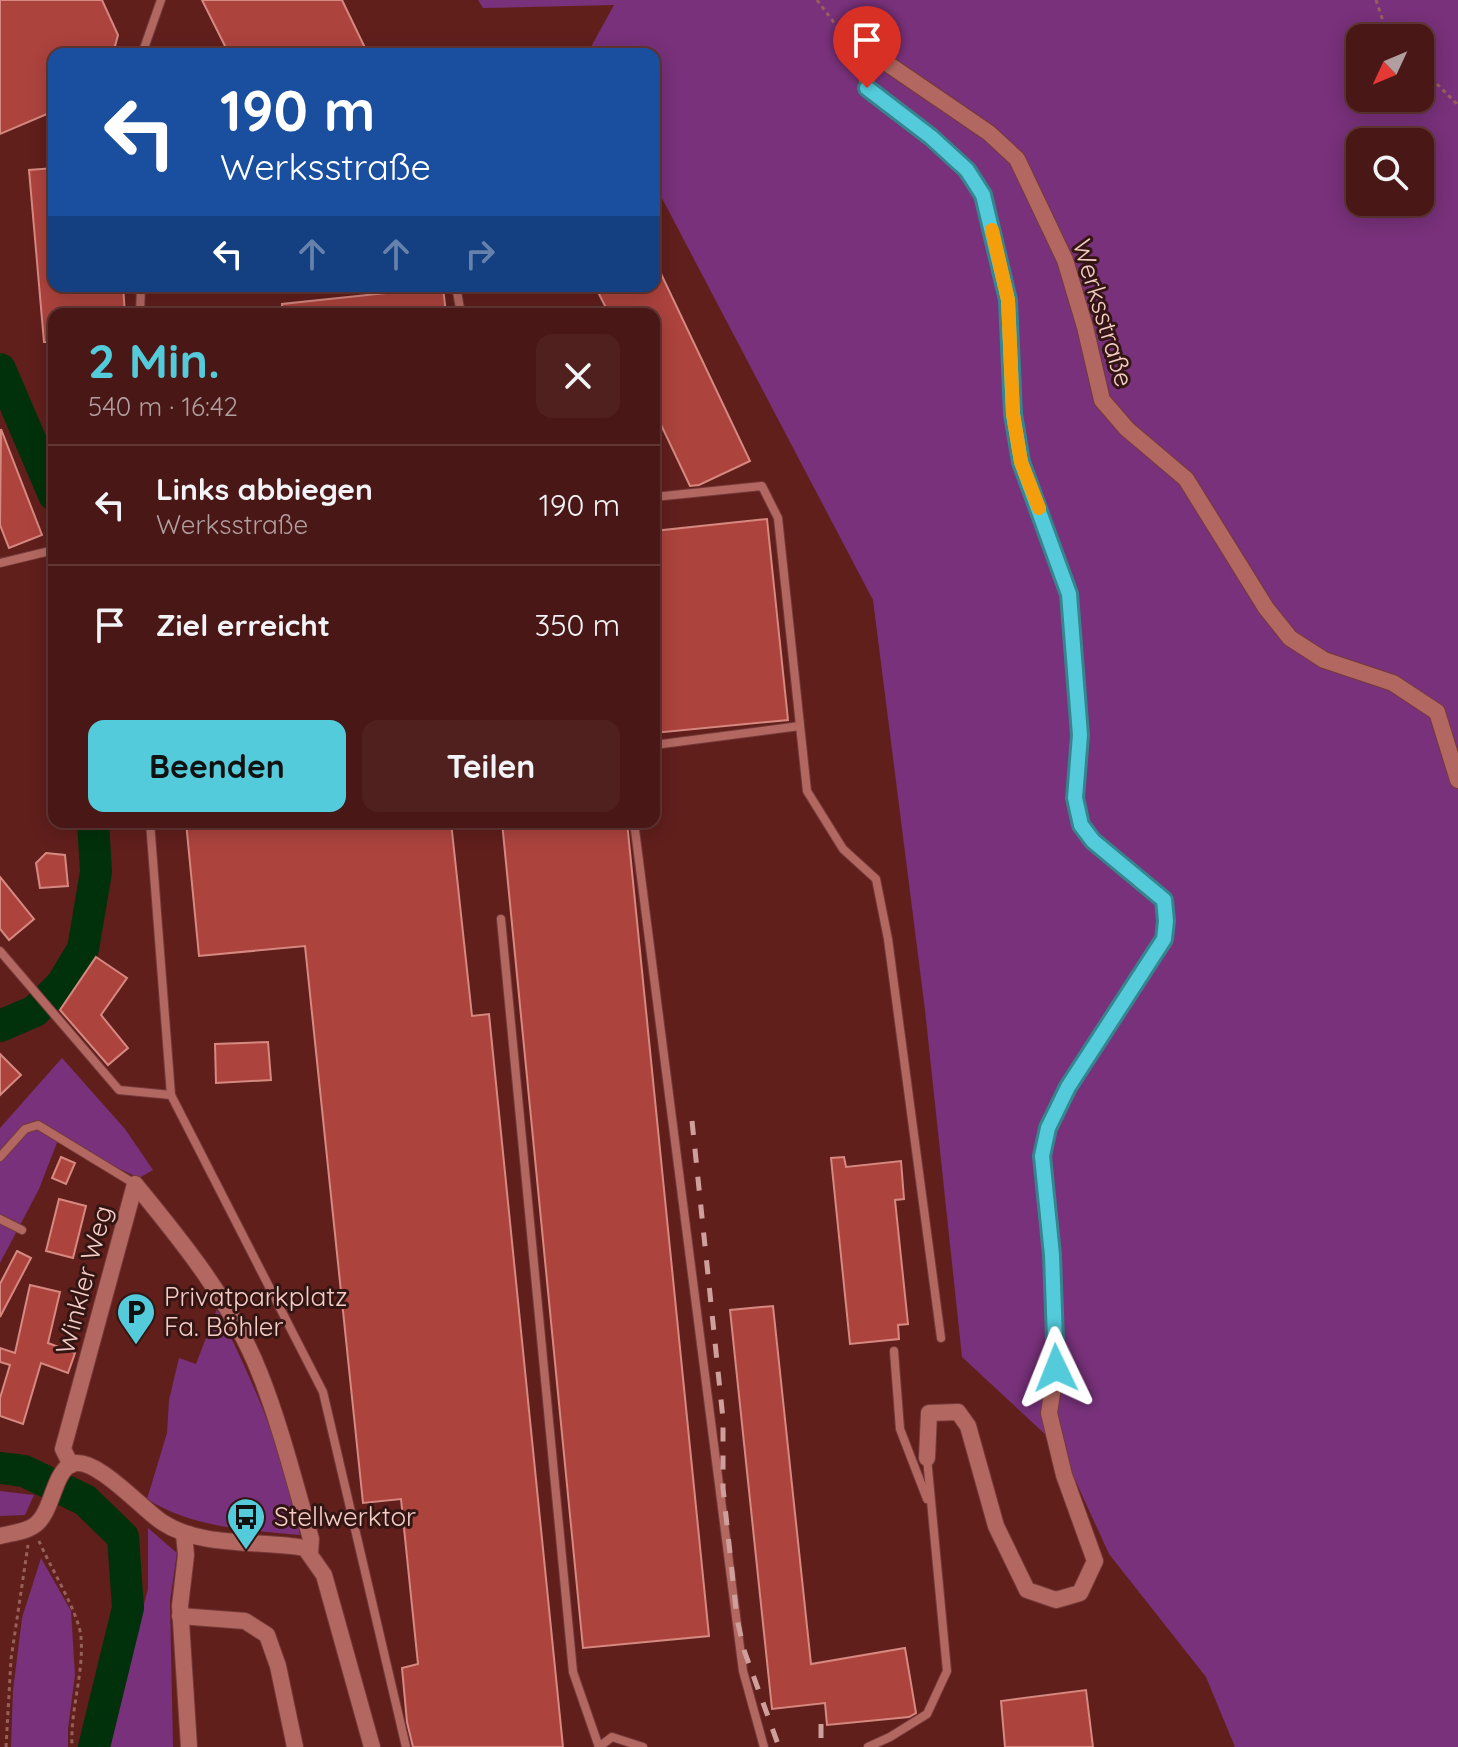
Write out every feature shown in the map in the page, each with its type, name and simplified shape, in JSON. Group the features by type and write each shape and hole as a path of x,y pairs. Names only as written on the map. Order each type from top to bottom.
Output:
{"street":[{"name":"Werksstraße","path":"867,66 885,62 989,133 1017,159 1065,260 1102,400 1127,429 1186,479 1266,608 1290,638 1324,660 1393,683 1437,712 1458,780"},
{"path":"867,66 867,88 931,137 967,170 983,195 1008,300 1013,414 1021,462 1069,594 1080,735 1075,798 1081,825 1093,841 1164,900 1166,921 1164,939 1143,975 1068,1087 1048,1128 1042,1156 1052,1255 1055,1354 1049,1413 1064,1475 1095,1561 1080,1593 1056,1600 1027,1590 996,1526 968,1426 958,1412 929,1413 927,1458"},
{"name":"Winkler Weg","path":"67,1468 63,1449 135,1184"},
{"name":"Winkler Weg","path":"135,1184 172,1229 220,1299 237,1325 260,1374 311,1539 310,1553 324,1575 372,1747"},
{"path":"0,1536 32,1534 67,1468 87,1465 103,1473 162,1522 184,1534 199,1539 305,1548 310,1553"},
{"path":"184,1534 186,1555 180,1616 189,1747"},
{"path":"180,1616 245,1621 267,1635 278,1666 295,1747"}],"lane":[{"path":"144,48 161,0"},
{"path":"660,496 762,486 778,518 807,791 843,849 876,879 888,939 941,1338"},
{"path":"0,563 48,552"},
{"path":"660,744 800,726"},
{"path":"150,828 171,1095 323,1392 406,1747"},
{"path":"635,828 743,1671 764,1747"},
{"path":"501,919 573,1672 599,1747 612,1737 643,1747"},
{"path":"0,951 119,1090 171,1095"},
{"path":"0,1157 25,1129 38,1125 135,1184"},
{"path":"0,1219 22,1230"},
{"path":"894,1351 900,1429 932,1511"},
{"path":"868,1747 927,1714 947,1671 927,1458"}],"path":[{"path":"817,0 867,66"},
{"path":"1376,0 1384,24"},
{"path":"1434,81 1458,105"},
{"path":"6,1747 11,1659 32,1534"},
{"path":"32,1534 81,1633 81,1667 71,1730 72,1747"}],"shaded area":[{"path":"478,0 1458,0 1458,1747 1235,1747 1206,1677 1109,1554 1061,1449 962,1357 925,1010 873,600 660,194 660,48 590,48 614,5 483,8"},
{"path":"62,1058 125,1129 153,1170 139,1178 58,1140 39,1189 0,1263 0,1128"},
{"path":"217,1309 267,1419 286,1476 300,1535 202,1522 147,1499 167,1433 169,1400 179,1358 196,1364"},
{"path":"0,1491 34,1495 25,1515 0,1516"},
{"path":"148,1528 177,1553 170,1601 173,1747 106,1747 118,1670 139,1623 148,1589"},
{"path":"41,1558 71,1611 75,1675 68,1747 11,1747 13,1690 22,1618"}],"building":[{"path":"0,0 102,0 118,35 115,48 48,48 48,114 0,134"},
{"path":"202,0 342,0 365,48 226,48"},
{"path":"48,168 48,292 123,292 125,308 48,308 48,342 44,342 29,170"},
{"path":"660,272 750,461 699,485 690,486 660,423 660,308 606,308 598,292 660,292"},
{"path":"396,292 444,292 445,308 282,308 282,304"},
{"path":"1,429 42,535 9,548 0,525"},
{"path":"767,519 788,720 660,732 660,530"},
{"path":"187,828 452,828 472,1016 489,1014 563,1747 413,1747 407,1722 402,1668 418,1664 401,1499 363,1503 305,946 199,956"},
{"path":"503,828 628,828 709,1636 583,1648"},
{"path":"46,853 65,855 68,886 40,888 36,863"},
{"path":"0,877 34,919 9,940 0,929"},
{"path":"96,957 127,978 101,1015 128,1048 108,1065 60,1010"},
{"path":"268,1042 271,1080 216,1083 215,1044"},
{"path":"0,1054 21,1075 0,1095"},
{"path":"61,1157 75,1163 66,1184 52,1178"},
{"path":"844,1157 846,1167 901,1161 904,1199 895,1200 908,1324 898,1325 899,1339 850,1344 831,1158"},
{"path":"59,1199 86,1206 73,1258 46,1251"},
{"path":"17,1251 31,1258 0,1317 0,1284"},
{"path":"30,1285 60,1292 48,1343 75,1353 68,1373 41,1363 23,1424 0,1416 0,1398 10,1365 0,1362 0,1348 15,1353"},
{"path":"773,1306 811,1664 905,1648 916,1713 909,1717 827,1725 825,1703 772,1709 730,1310"},
{"path":"1086,1690 1093,1747 1005,1747 1001,1701"}],"waterway":[{"path":"0,369 48,481"},
{"path":"0,1026 35,1011 62,984 83,949 96,872 93,828"},
{"path":"0,1468 24,1471 85,1500 123,1537 128,1608 94,1747"}],"railway":[{"path":"692,1121 723,1419 723,1488 737,1619 744,1650 779,1747"},
{"path":"821,1724 821,1747"}],"slow traffic":[{"path":"992,230 1008,300 1013,414 1021,462 1039,508"}],"place":[{"name":"Privatparkplatz Fa. Böhler","path":"136,1346"},
{"name":"Stellwerktor","path":"246,1551"}],"route":[{"path":"867,88 931,137 967,170 983,195 1008,300 1013,414 1021,462 1069,594 1080,735 1075,798 1081,825 1093,841 1164,900 1164,939 1068,1087 1048,1128 1042,1156 1052,1255 1056,1368"}]}
